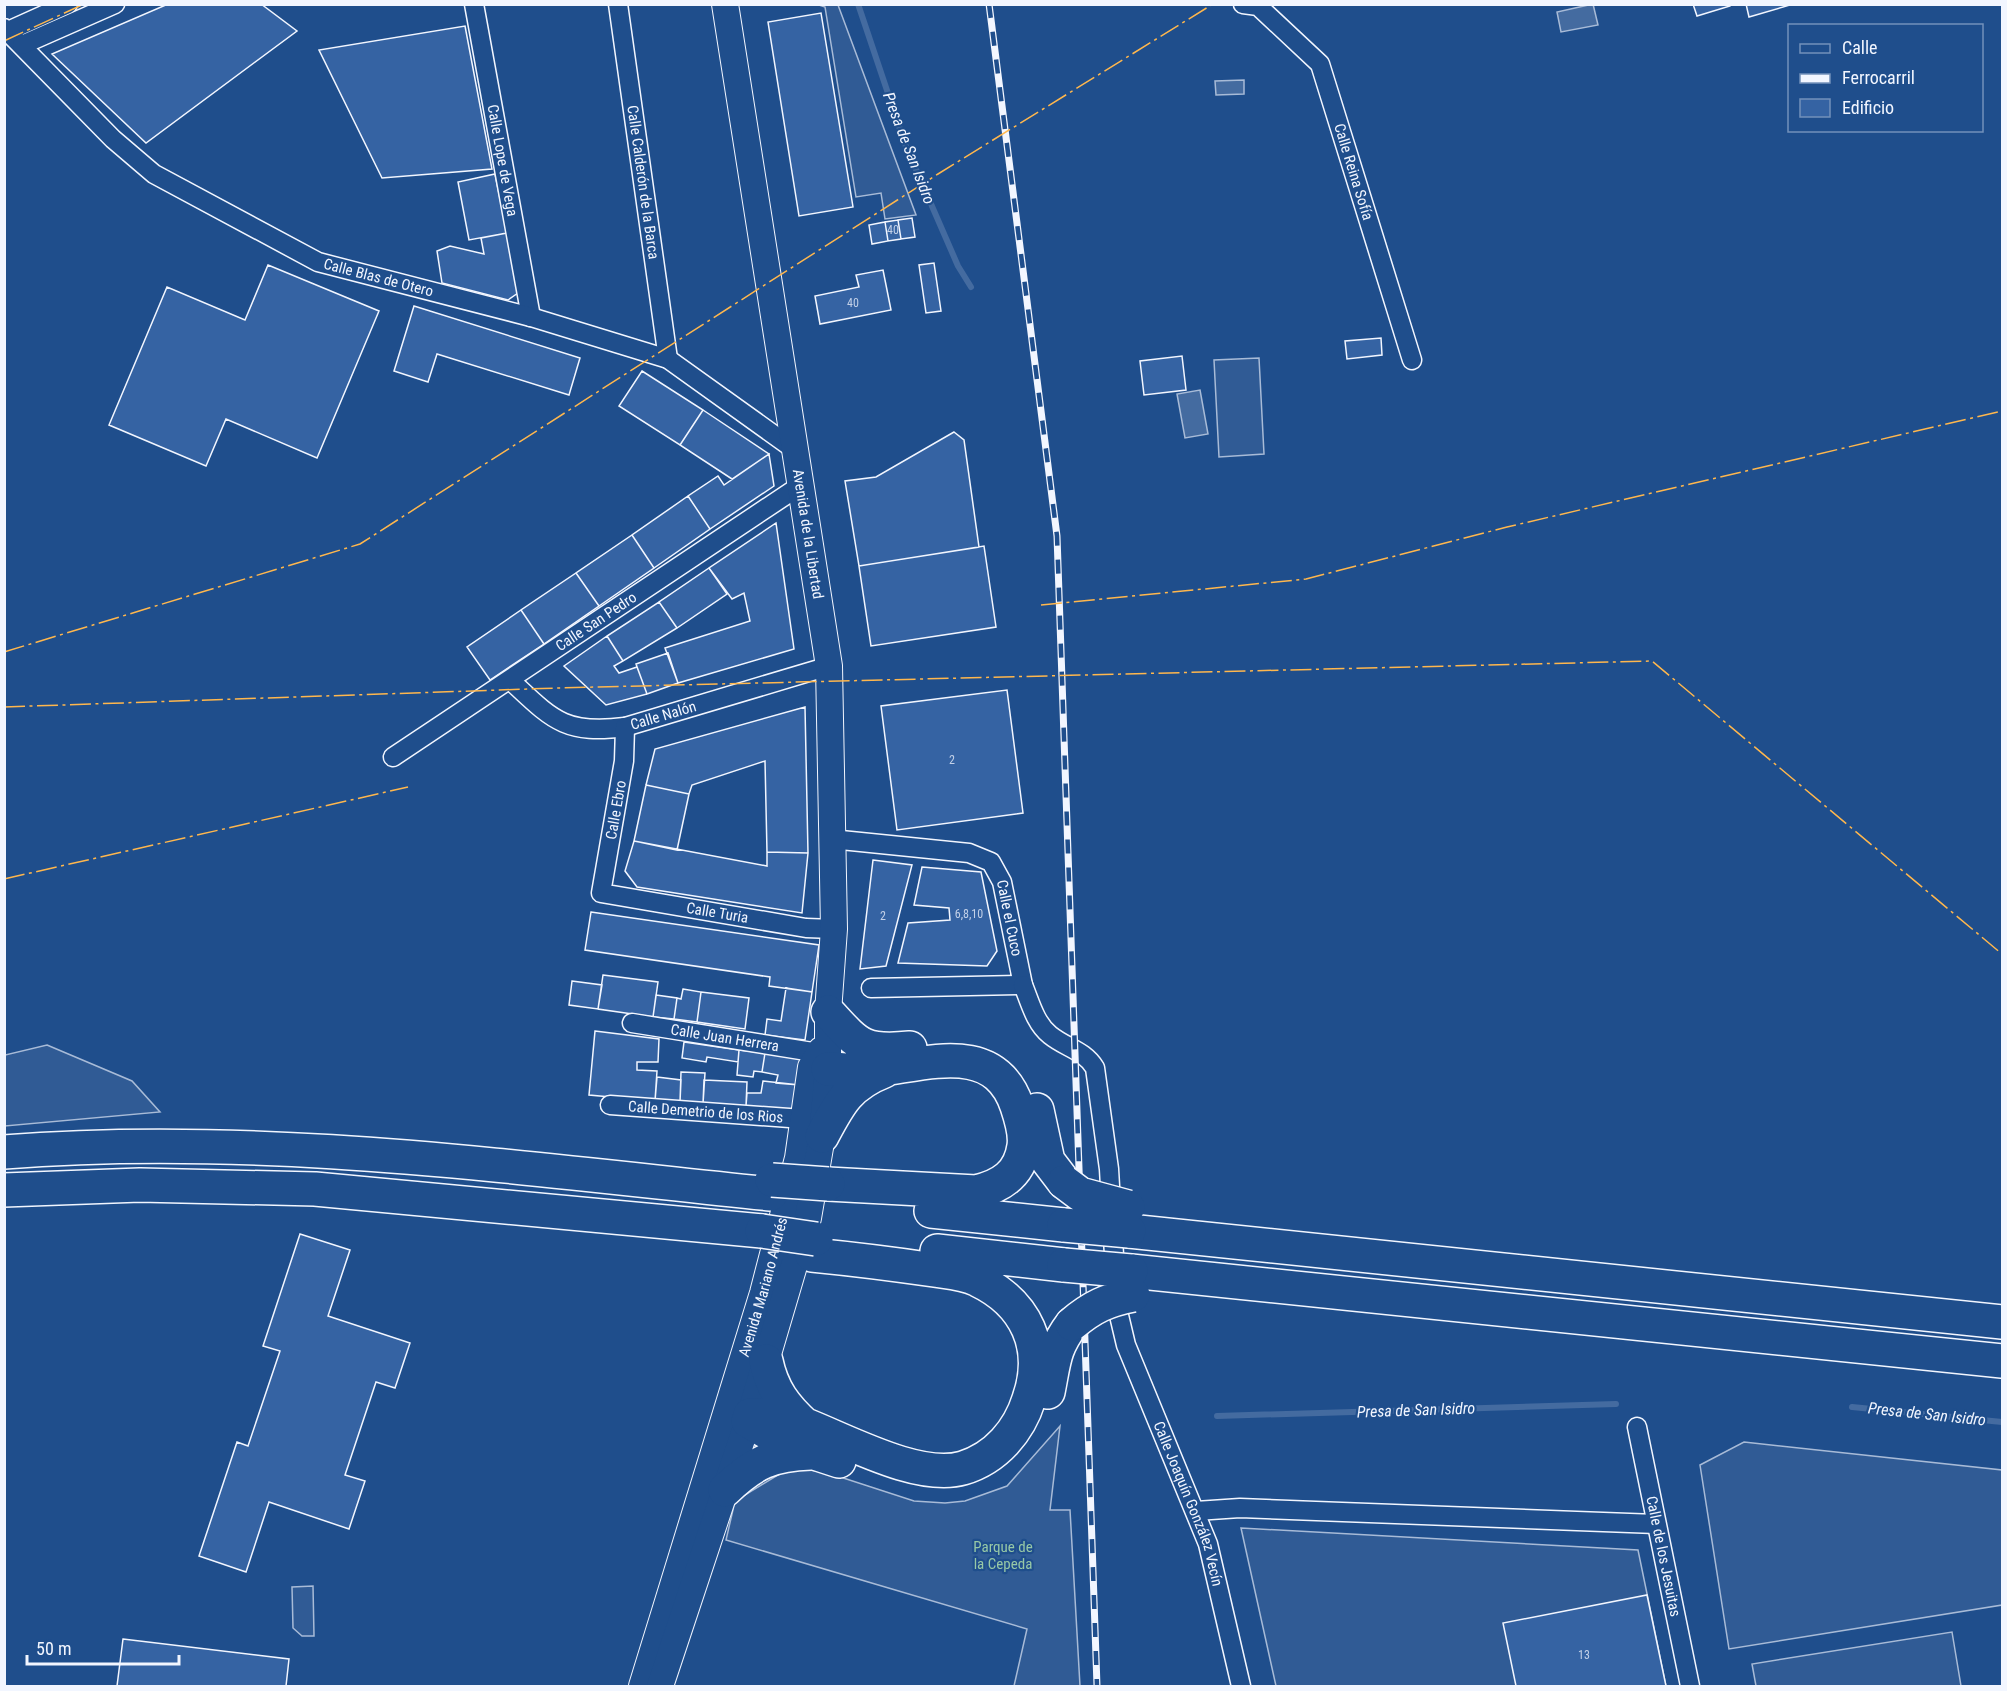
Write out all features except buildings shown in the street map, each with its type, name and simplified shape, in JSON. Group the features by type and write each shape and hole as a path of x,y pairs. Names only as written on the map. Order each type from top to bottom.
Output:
{"highway":[{"path":"4,1152 139,1146 230,1147 380,1155 522,1168 665,1173 772,1187 826,1191 976,1192 994,1188 1010,1177 1021,1162 1025,1143 1022,1120 1005,1084 992,1072 974,1063 954,1060 892,1058 864,1047 850,1038 822,1052"},
{"path":"822,1052 861,1071 892,1058 961,1043 984,1048 1006,1061 1022,1076 1033,1095 1048,1161 1064,1182 1080,1194 1129,1219"},
{"path":"812,1127 837,1106 849,1090 892,1058"},
{"path":"4,1190 140,1185 315,1188 401,1195 763,1250 814,1247 1064,1265 1132,1283 1166,1295 1355,1310 1564,1315 2002,1361"},
{"path":"826,1191 1064,1225 1129,1219 1517,1271 2002,1322"},
{"path":"766,1361 770,1381 811,1440 922,1467 961,1468 999,1447 1014,1432 1033,1390 1036,1363 1032,1336 1023,1316 1003,1294 976,1278 814,1247"},
{"path":"747,1418 770,1415 811,1440 908,1484 929,1488 975,1482 998,1470 1017,1454 1032,1433 1044,1411 1059,1341 1072,1324 1090,1308 1107,1300 1132,1283"},
{"path":"725,1490 745,1471 760,1462 795,1454 811,1440"}],"main road":[{"name":"Avenida de la Libertad","path":"725,4 829,666 834,929 822,1052"},
{"name":"Avenida Mariano Andrés","path":"660,1686 766,1361 808,1218 812,1127 822,1052"},
{"name":"Avenida Mariano Andrés","path":"642,1686 718,1445 763,1250 812,1127"},
{"path":"718,1445 747,1418 743,1394 775,1282 763,1250"},
{"name":"Avenida Mariano Andrés","path":"655,1686 656,1672 693,1551 689,1538"}],"street":[{"path":"6,30 68,4"},
{"path":"22,45 115,4"},
{"name":"Calle Lope de Vega","path":"474,4 531,316"},
{"name":"Calle Calderón de la Barca","path":"618,4 668,359"},
{"name":"Calle Reina Sofía","path":"1250,5 1320,64 1412,360"},
{"name":"Calle Blas de Otero","path":"6,30 113,139 154,174 318,262 531,316 668,359 795,450"},
{"name":"Calle San Pedro","path":"393,757 801,485"},
{"name":"Calle Nalón","path":"510,680 551,718 578,729 625,727 829,666"},
{"name":"Calle Ebro","path":"601,893 624,761 625,727"},
{"name":"Calle el Cuco","path":"831,839 969,853 991,862 1002,882 1023,985 1038,1020 1048,1033 1089,1057 1095,1068 1109,1169 1117,1307 1122,1326"},
{"name":"Calle Turia","path":"601,893 806,928 834,929"},
{"path":"871,988 1023,985"},
{"name":"Calle Juan Herrera","path":"632,1023 822,1052"},
{"name":"Calle Demetrio de los Rios","path":"610,1105 812,1127"},
{"name":"Calle Joaquín González Vecín","path":"1122,1326 1140,1382 1196,1511 1212,1558 1241,1686"},
{"name":"Calle de los Jesuitas","path":"1637,1427 1690,1686"},
{"path":"1196,1511 1240,1508 1656,1524"}],"shaded area":[{"path":"1593,4 1598,25 1561,32 1557,12"},
{"path":"819,5 838,5 916,215 885,219 881,193 856,197 825,7"},
{"path":"1244,80 1244,94 1216,95 1215,81"},
{"path":"1259,358 1264,454 1219,457 1214,360"},
{"path":"1200,390 1208,434 1185,438 1177,394"},
{"path":"47,1045 132,1081 160,1112 5,1126 5,1055"},
{"name":"Parque de la Cepeda","path":"1060,1426 1050,1510 1070,1510 1080,1686 1014,1686 1027,1629 726,1540 735,1501 791,1467 828,1473 914,1501 945,1503 965,1501 1007,1486"},
{"path":"1744,1442 2002,1470 2002,1605 1729,1649 1700,1465"},
{"path":"1241,1528 1638,1550 1666,1686 1276,1686"},
{"path":"313,1586 314,1636 302,1636 293,1628 292,1587"},
{"path":"1952,1632 1961,1686 1756,1686 1752,1664"}],"waterway":[{"name":"Presa de San Isidro","path":"858,4 905,144 958,266 971,287"},
{"name":"Presa de San Isidro","path":"1217,1416 1616,1404"},
{"name":"Presa de San Isidro","path":"1852,1407 2002,1422"}],"railway":[{"path":"989,4 1057,536 1097,1686"}],"power":[{"path":"4,41 84,4"},
{"path":"4,652 360,544 938,174 1213,4"},
{"path":"1041,605 1306,579 1507,527 2002,411"},
{"path":"4,707 557,688 1652,661 2002,954"},
{"path":"4,879 408,787"}]}
